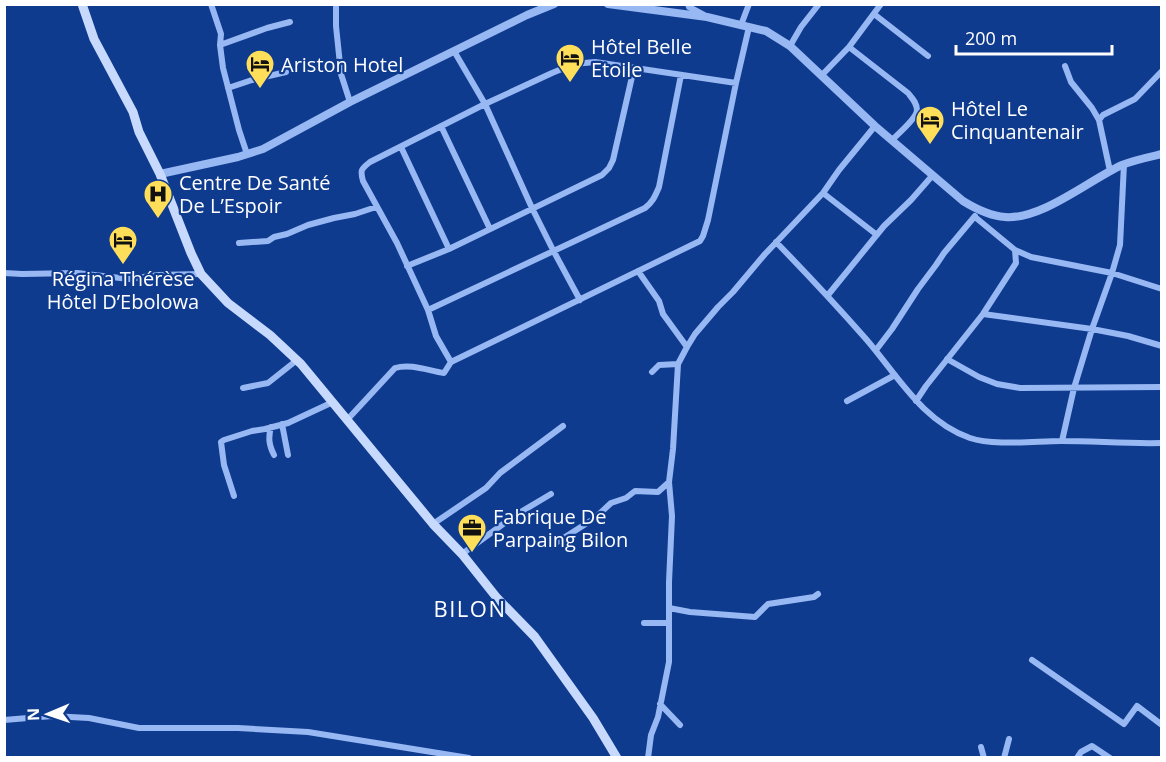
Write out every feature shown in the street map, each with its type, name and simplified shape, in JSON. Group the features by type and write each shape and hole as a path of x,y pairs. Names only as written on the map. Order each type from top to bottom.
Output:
{"main road":[{"path":"82,4 94,39 133,112 201,274 228,303 270,335 297,360 433,524 462,554 497,598 535,637 593,718 617,758"}],"street":[{"path":"211,4 220,34 219,45 223,68 247,154"},
{"path":"336,4 341,74 350,102"},
{"path":"608,4 707,17 766,31 789,46 1015,250 1028,256 1112,273 1161,289"},
{"path":"688,4 689,7 707,17"},
{"path":"347,420 396,368 416,367 444,373 451,362 700,241 708,220 736,83 748,4"},
{"path":"789,46 819,4"},
{"path":"821,76 849,47 881,4"},
{"path":"160,174 238,157 263,149 350,102 527,15 552,5"},
{"path":"874,14 928,56"},
{"path":"219,45 290,22"},
{"path":"849,47 908,93 915,102 916,115 892,140"},
{"path":"454,51 485,104 532,208 580,300"},
{"path":"451,362 436,336 428,310 397,243 363,181 362,168 485,104 574,64 595,62 736,83"},
{"path":"1065,66 1071,82 1099,120 1110,171"},
{"path":"407,266 449,249 602,175 609,168 617,144 634,68"},
{"path":"1099,120 1103,115 1135,99 1161,71"},
{"path":"228,88 286,72"},
{"path":"428,310 645,208 651,203 659,186 681,75"},
{"path":"441,126 490,229"},
{"path":"648,758 651,735 658,717 668,669 672,516 669,482 678,364 695,334 823,192 875,126"},
{"path":"401,147 449,249"},
{"path":"977,214 1005,217 1023,215 1048,207 1124,164 1161,154"},
{"path":"1062,441 1074,388 1120,245 1124,164"},
{"path":"828,295 877,235 932,176"},
{"path":"823,192 877,235"},
{"path":"239,243 268,241 308,225 376,207"},
{"path":"876,350 944,253 977,214"},
{"path":"776,242 828,295 931,417 948,428 970,439 988,442 1158,443 1161,437"},
{"path":"1015,250 1016,263"},
{"path":"916,400 983,314 1016,263 1028,256"},
{"path":"638,271 659,301 663,314 687,347"},
{"path":"4,273 77,273 129,279 158,275 201,274"},
{"path":"983,314 1092,329 1128,336 1161,346"},
{"path":"947,359 979,377 997,384 1020,388 1161,387"},
{"path":"243,388 268,384 297,360"},
{"path":"652,372 659,365 678,364"},
{"path":"847,401 895,375"},
{"path":"234,496 224,465 221,442 241,434 303,417 333,402"},
{"path":"282,424 288,455"},
{"path":"433,524 486,488 500,473 563,426"},
{"path":"271,427 268,437 270,449 274,455"},
{"path":"551,546 595,518 610,503 626,498 635,491 658,492 669,482"},
{"path":"462,554 514,516 551,494"},
{"path":"669,608 755,617 768,604 814,597 818,594"},
{"path":"644,623 669,623"},
{"path":"1032,660 1124,724 1137,706 1161,724"},
{"path":"660,704 680,725"},
{"path":"4,720 52,716 89,718 139,728 238,728 308,732 469,758"},
{"path":"1004,758 1009,739"},
{"path":"1077,758 1081,752 1092,746 1110,758"},
{"path":"981,747 984,758"}],"place":[{"name":"Hôtel Belle Etoile","path":"570,84"},
{"name":"Ariston Hotel","path":"260,90"},
{"name":"Hôtel Le Cinquantenair","path":"930,146"},
{"name":"Centre De Santé De L’Espoir","path":"158,220"},
{"name":"Régina Thérèse Hôtel D’Ebolowa","path":"123,266"},
{"name":"Fabrique De Parpaing Bilon","path":"472,554"}],"district":[{"name":"BILON","path":"470,608"}]}
